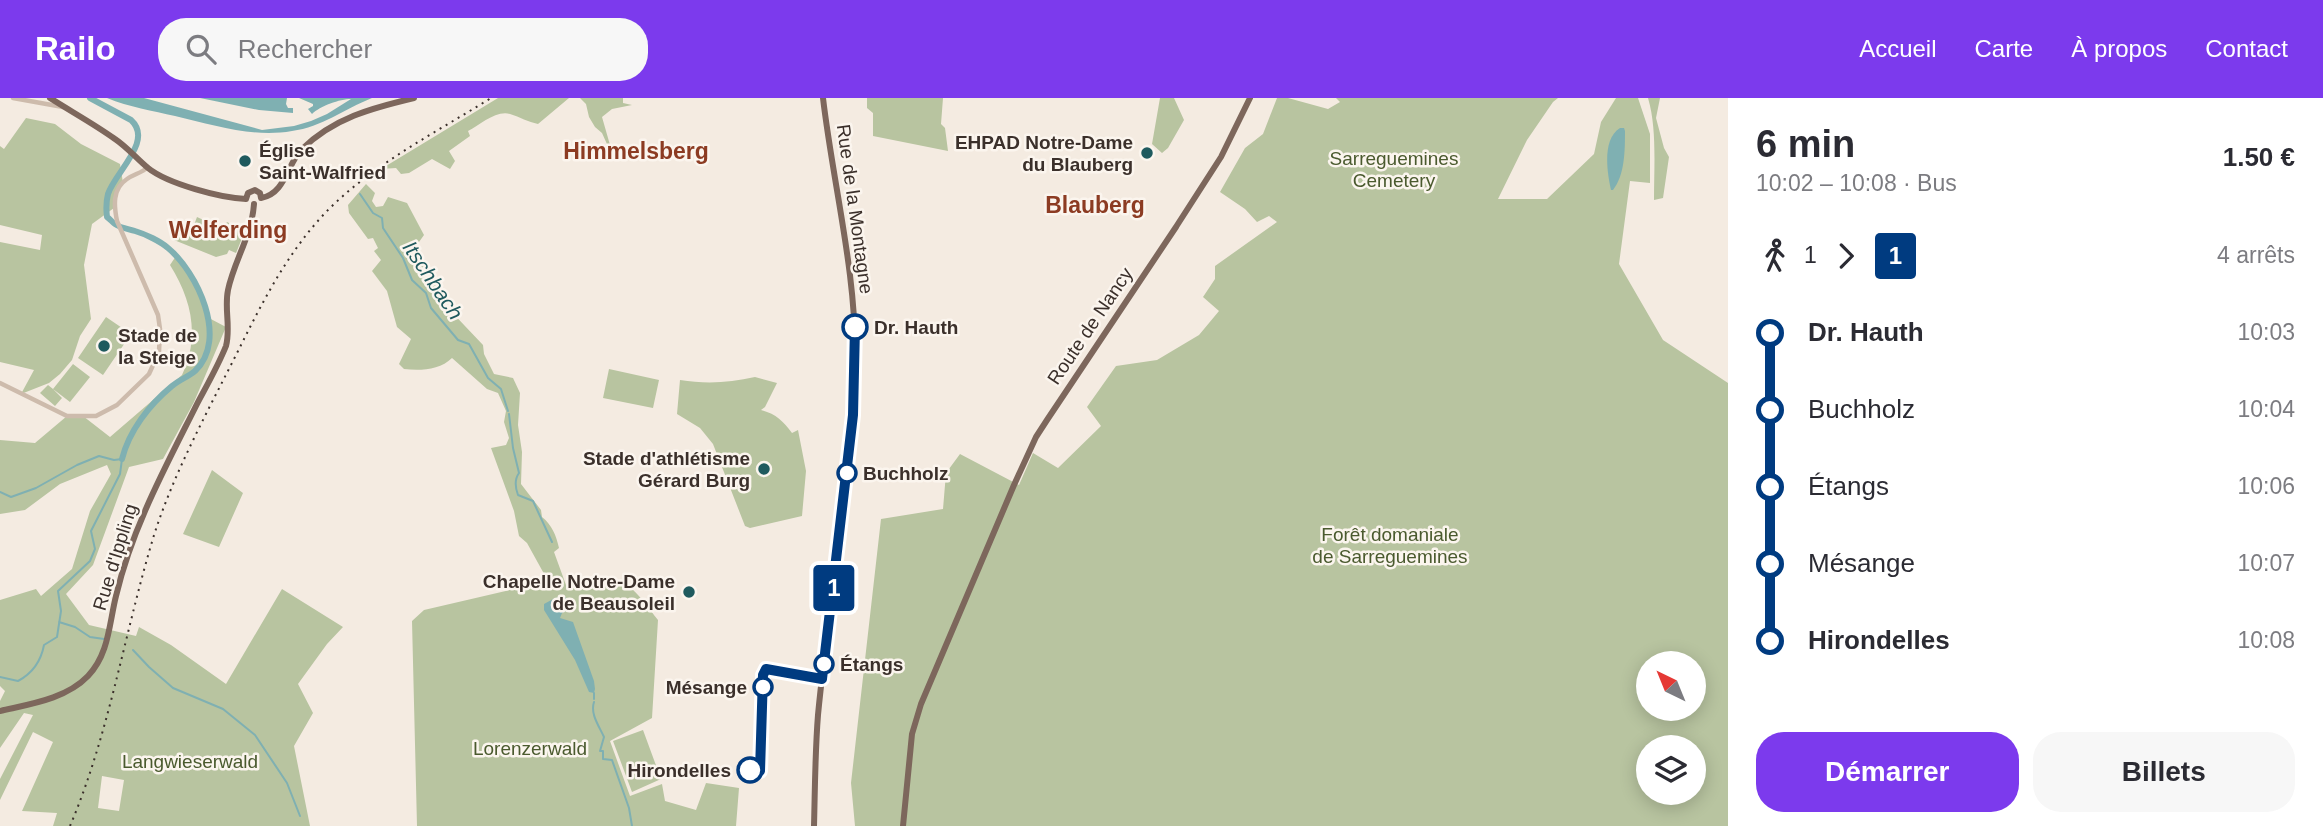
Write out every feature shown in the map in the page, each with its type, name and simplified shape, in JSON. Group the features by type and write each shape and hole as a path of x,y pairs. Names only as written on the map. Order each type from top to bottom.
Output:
{"main road":[{"path":"50,98 128,149 165,178 246,199 254,204 276,191 297,155 314,138 362,111 414,98"},
{"name":"Rue de la Montagne","path":"814,826 818,717 842,523 853,415 855,362 855,323 823,98"},
{"name":"Route de Nancy","path":"903,826 912,734 921,704 1014,485 1033,446 1226,150 1250,98"},
{"path":"246,199 248,192 252,190 258,192 261,198"},
{"name":"Rue d'Ippling","path":"0,711 46,700 71,689 83,681 98,664 107,643 120,581 142,517 232,340 227,291 248,231 254,204"}],"street":[{"path":"13,98 64,107"},
{"path":"0,383 67,416 96,416 117,405 149,374 159,352 158,316 117,221 114,208 117,190 125,180 148,167"}],"green space":[{"path":"498,98 569,98 538,124 505,113 483,122 468,131 470,136 449,151 455,161 450,169 432,159 409,173 401,174 396,168 381,169"},
{"path":"580,98 623,98 623,103 632,105 612,109 602,117 611,153 602,133 589,117 586,104"},
{"path":"867,98 943,98 941,124 945,128 948,151 873,136 873,113 867,108"},
{"path":"1160,98 1174,98 1184,120 1168,148 1162,153 1152,144"},
{"name":"Forêt domaniale de Sarreguemines","path":"1277,98 1288,98 1328,109 1340,102 1336,98 1558,98 1527,140 1498,199 1547,199 1594,154 1601,122 1616,98 1638,98 1650,134 1650,183 1630,181 1619,264 1663,340 1728,383 1728,826 855,826 851,783 881,519 943,509 946,473 960,454 1019,485 1033,453 1058,468 1101,426 1087,407 1116,366 1157,360 1199,335 1219,311 1203,297 1215,279 1215,266 1277,222 1269,216 1257,222 1245,209 1220,192 1245,148 1263,134"},
{"path":"1648,98 1660,98 1656,118 1669,157 1663,198 1654,200 1654,135"},
{"path":"26,118 55,124 81,144 120,164 123,183 117,190 114,208 92,224 84,265 91,319 80,336 72,360 49,383 21,394 34,370 0,362 0,242 40,250 42,235 0,225 0,146 4,149"},
{"name":"Lorenzerwald","path":"366,184 375,193 372,201 376,207 383,206 388,197 407,203 424,235 414,249 430,272 446,306 483,345 484,354 494,374 513,378 520,393 518,425 522,452 521,484 541,510 542,517 555,535 559,548 554,552 566,585 609,581 625,585 639,596 658,620 652,718 610,741 630,796 662,784 665,801 696,810 706,783 739,788 736,826 417,826 412,621 424,610 548,581 527,543 519,536 514,511 491,448 506,445 509,438 504,422 506,411 498,393 487,389 452,358 442,365 423,370 404,369 399,364 411,339 397,327 387,291 372,271 381,260 374,251 378,248 373,238 368,239 349,213 348,205"},
{"path":"197,217 223,229 227,222 245,231 236,253 229,250 227,254 216,257 174,240 179,228 191,233"},
{"name":"Langwieserwald","path":"176,256 199,289 207,317 226,327 194,402 163,459 129,467 93,565 66,594 89,625 136,636 139,627 171,645 226,684 282,589 343,627 298,684 313,713 294,746 310,826 53,826 57,813 22,811 53,742 33,732 0,800 0,779 33,715 24,713 0,748 0,701 5,691 0,686 0,600 36,589 41,596 72,569 90,511 111,474 107,465 60,484 25,510 0,514 0,440 35,443 67,416 83,416 110,437 182,375 191,347 191,319 184,292 170,265","holes":["102,776 124,780 119,811 98,808"]},
{"name":"Stade de la Steige","path":"106,317 131,334 103,375 78,358"},
{"path":"73,364 90,377 70,402 53,389"},
{"path":"609,369 659,380 653,408 603,398"},
{"name":"Stade d'athlétisme Gérard Burg","path":"755,377 777,383 761,410 779,418 792,433 798,430 806,471 802,516 750,528 745,526 713,444 700,428 677,414 680,380 717,382"},
{"path":"48,385 62,398 55,406 40,393"},
{"path":"212,470 243,493 219,547 183,534"},
{"path":"643,730 661,779 632,792 613,741"}],"water":[{"path":"107,98 144,98 262,130 311,121 351,99 330,104 312,114 308,109 313,104 299,98 372,98 313,126 263,133 219,127"},
{"path":"200,98 287,98 286,104 288,108 293,108 293,113 259,110"},
{"path":"1620,128 1625,131 1624,162 1617,184 1611,190 1607,165 1608,148 1614,133"},
{"path":"565,597 569,601 570,609 562,613 560,618 573,622 594,681 594,693 589,692 575,660 544,610 544,604 555,598"}],"waterway":[{"path":"90,98 131,120 137,128 136,147 108,194 107,217 119,226 157,240 179,259 198,289 209,324 209,342 205,358 195,371 155,401 135,429 122,459"},
{"name":"Itschbach","path":"360,194 373,213 382,218 383,228 403,258 412,280 426,293 431,308 458,340 469,344 488,378 501,389 508,411"},
{"name":"Itschbach","path":"509,414 519,473 516,481 518,495 533,501 552,542"},
{"path":"0,492 11,497 36,488 99,456 122,459 120,474 91,531 95,549 90,561 58,591 61,611 57,637 44,645 36,666 23,678 18,681 0,677"},
{"path":"59,622 75,627 90,637 104,639"},
{"path":"133,650 173,688 223,709 255,735 287,783 300,816"},
{"name":"Itschbach","path":"594,693 594,699"},
{"name":"Itschbach","path":"594,702 594,715 604,737 600,751 603,751 603,759 612,760 629,808 632,826"}],"railway":[{"path":"70,826 107,717 144,569 163,508 194,439 268,293 302,240 348,192 407,149 491,98"}],"bus line":[{"name":"1","path":"750,770 760,771 763,675 766,669 822,679 853,415 855,327"}],"place":[{"name":"EHPAD Notre-Dame du Blauberg","path":"1147,153"},
{"name":"Église Saint-Walfried","path":"245,161"},
{"name":"Dr. Hauth","path":"855,327"},
{"name":"Stade de la Steige","path":"104,346"},
{"name":"Stade d'athlétisme Gérard Burg","path":"764,469"},
{"name":"Buchholz","path":"847,473"},
{"name":"Chapelle Notre-Dame de Beausoleil","path":"689,592"},
{"name":"Étangs","path":"824,664"},
{"name":"Mésange","path":"763,687"},
{"name":"Hirondelles","path":"750,770"}],"district":[{"name":"Himmelsberg","path":"636,151"},
{"name":"Blauberg","path":"1095,205"},
{"name":"Welferding","path":"228,230"}],"park label":[{"name":"Sarreguemines Cemetery","path":"1394,169"}]}
